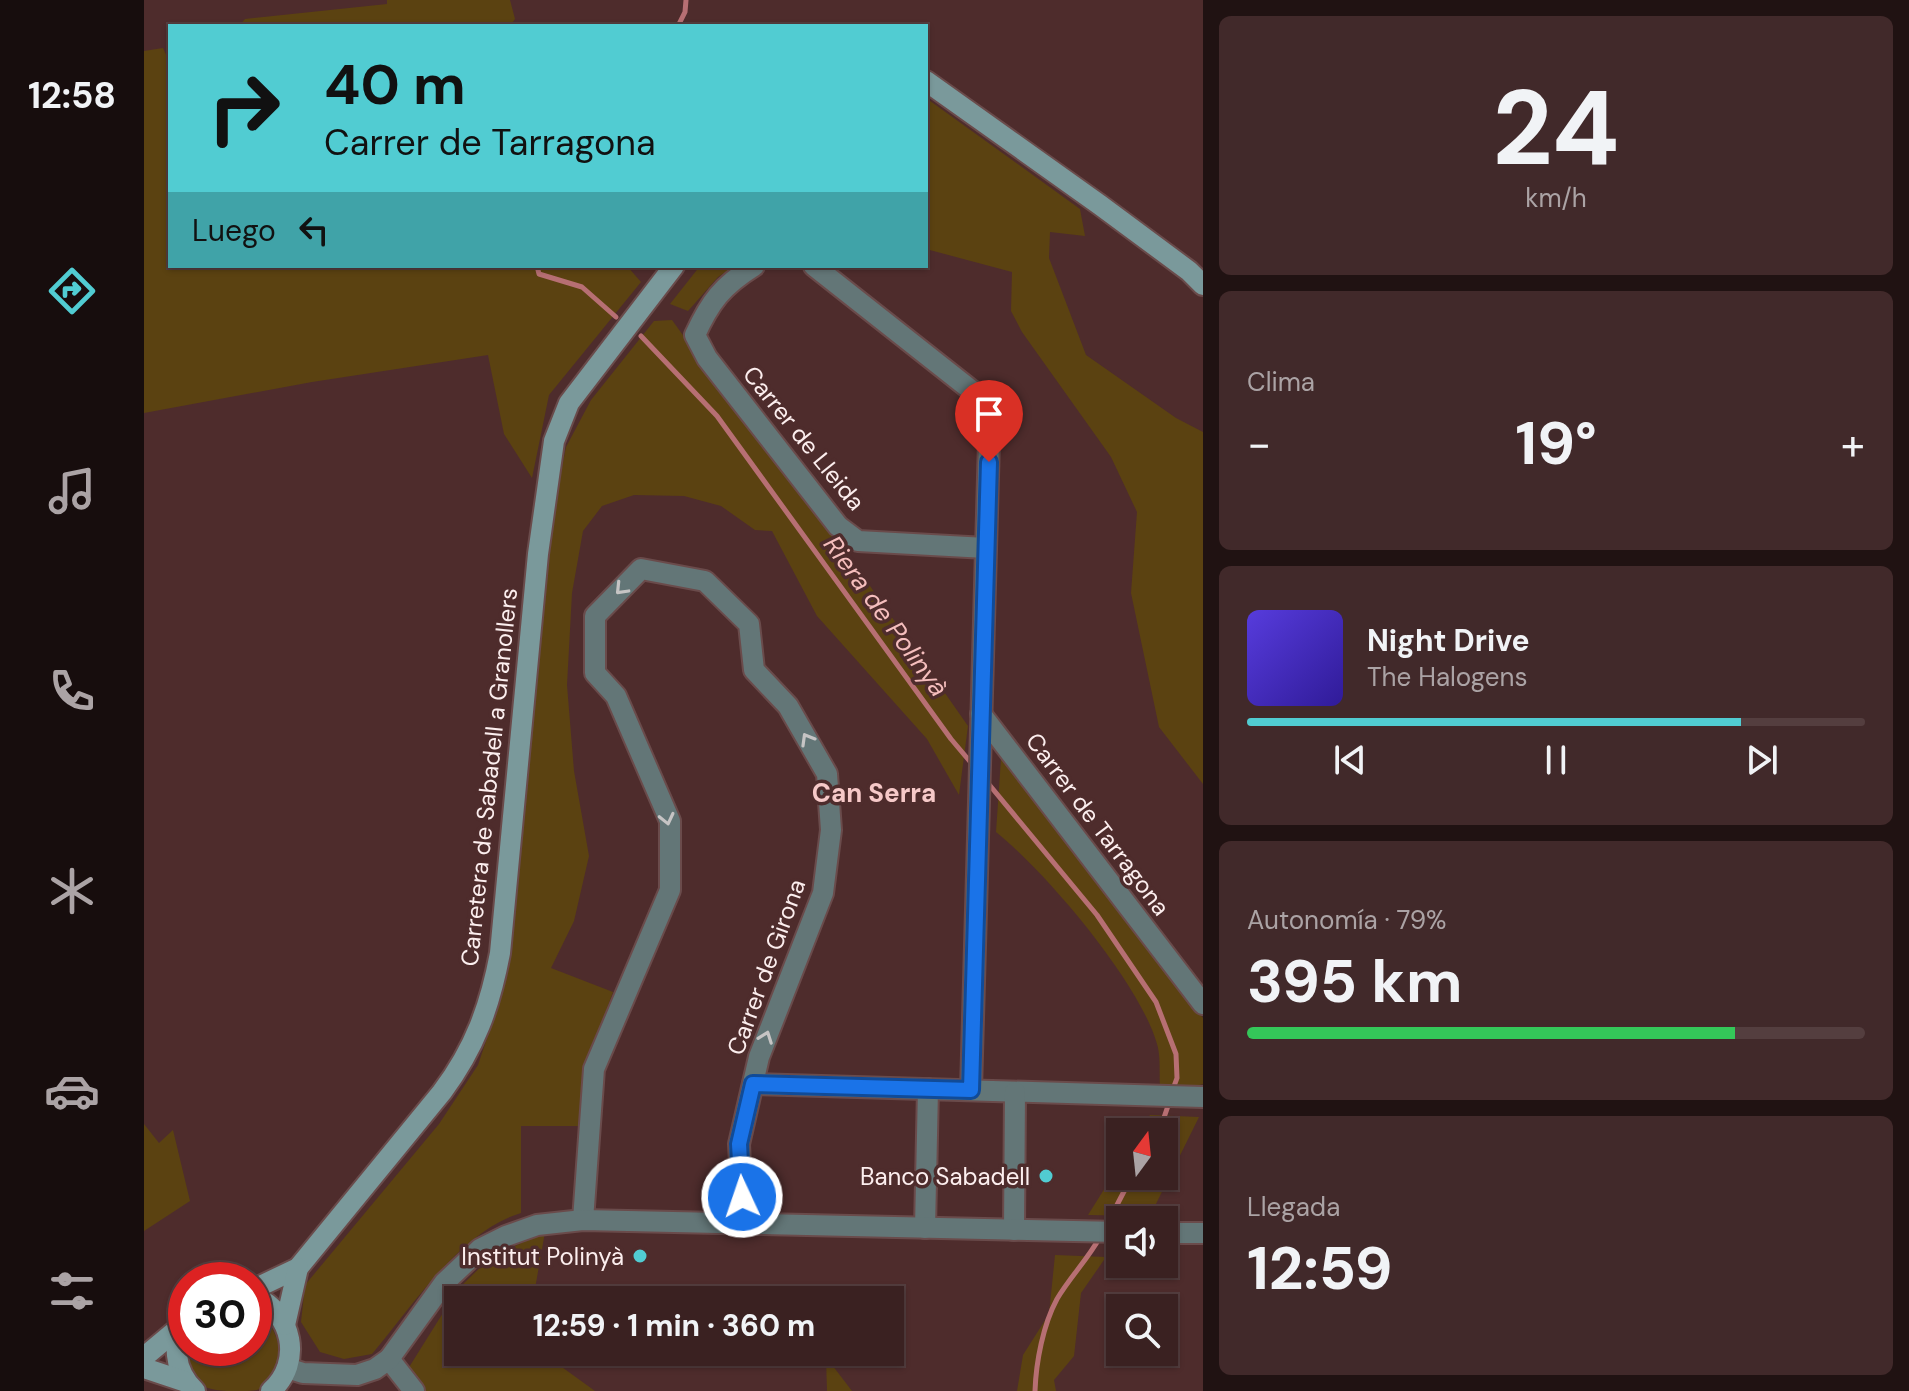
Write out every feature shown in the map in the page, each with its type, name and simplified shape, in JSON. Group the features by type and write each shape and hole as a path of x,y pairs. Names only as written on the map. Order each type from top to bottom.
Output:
{"main road":[{"path":"928,82 1100,205 1189,271 1203,285"},
{"name":"Carretera de Sabadell a Granollers","path":"287,1368 291,1344 285,1325 298,1268 442,1092 460,1068 481,1026 493,991 500,953 538,554 554,441 569,403 672,268"},
{"name":"Carretera de Sabadell a Granollers","path":"272,1280 298,1268"},
{"path":"272,1308 285,1325"},
{"path":"144,1357 168,1335"},
{"path":"181,1366 191,1386"},
{"path":"144,1368 191,1386"},
{"path":"271,1391 279,1384 287,1368"}],"street":[{"name":"Carrer de Lleida","path":"751,268 732,279 710,303 695,335 707,358 838,526 858,541 986,548"},
{"path":"817,268 990,405 971,1090"},
{"name":"Carrer de Girona","path":"583,1220 594,1069 670,890 670,821 616,696 595,673 595,616 641,569 705,581 749,624 754,670 788,706 827,774 831,830 823,893 759,1057 739,1144 743,1224"},
{"name":"Carrer de Tarragona","path":"981,714 1203,1004"},
{"path":"753,1084 1203,1097"},
{"path":"925,1228 928,1089"},
{"path":"1014,1230 1015,1092"},
{"path":"287,1368 303,1373 357,1375 375,1369 389,1359 444,1283 480,1249 537,1225 583,1220 1106,1232"},
{"path":"1178,1233 1203,1233"},
{"path":"389,1359 414,1391"}],"shaded area":[{"path":"387,0 510,0 515,19 511,24 241,24 245,19 387,4"},
{"path":"163,48 168,59 168,268 629,268 641,282 549,395 532,478 504,434 488,355 312,382 144,413 144,51"},
{"path":"928,99 1080,209 1085,236 1050,232 1049,258 1086,355 1176,418 1203,432 1203,784 1159,727 1131,593 1137,512 1111,457 1022,332 1011,311 1012,272 928,250"},
{"path":"698,268 732,268 718,277 688,311 670,304"},
{"path":"672,320 828,526 968,726 959,795 927,739 817,616 772,531 755,530 721,506 684,496 634,495 602,506 583,531 572,593 567,685 574,771 589,856 574,921 551,968 613,992 587,1063 583,1126 521,1126 521,1213 499,1222 458,1253 372,1354 344,1359 320,1352 301,1322 305,1285 439,1124 478,1065 497,1008 512,916 553,514 566,447 591,400 654,321"},
{"path":"1001,759 1203,1018 1203,1084 1190,1088 1160,1088 1157,1044 1132,991 1089,930 1040,873 996,832"},
{"path":"1150,1115 1199,1117 1178,1159 1178,1118 1148,1118"},
{"path":"144,1124 159,1143 173,1130 190,1201 144,1231"},
{"path":"1106,1186 1106,1190 1163,1190 1155,1206 1106,1206 1106,1215 1088,1215"},
{"path":"545,1232 535,1286 461,1286 491,1257"},
{"path":"1055,1255 1106,1257 1081,1293 1074,1356 1054,1380 1056,1391 1017,1391 1023,1355 1049,1314"},
{"path":"444,1311 444,1366 560,1366 595,1391 420,1391 406,1372"},
{"path":"272,1327 279,1349 279,1362 269,1383 257,1390 212,1389 198,1382 189,1366 272,1366"},
{"path":"826,1366 833,1366 852,1391 827,1391"}],"waterway":[{"name":"Riera de Polinyà","path":"679,24 686,0"},
{"name":"Riera de Polinyà","path":"538,268 539,274 582,287 616,317"},
{"name":"Riera de Polinyà","path":"641,336 717,416 973,765"},
{"path":"987,782 1097,915 1156,1002 1176,1054 1177,1078 1173,1089"},
{"path":"1164,1118 1169,1103"},
{"path":"1105,1228 1125,1190"},
{"path":"1035,1391 1041,1344 1052,1309 1100,1237"}],"place":[{"name":"Banco Sabadell","path":"1046,1176"},
{"name":"Institut Polinyà","path":"640,1256"}],"district":[{"name":"Can Serra","path":"874,793"}],"route":[{"path":"742,1197 739,1144 753,1084 971,1090 989,462"}]}
